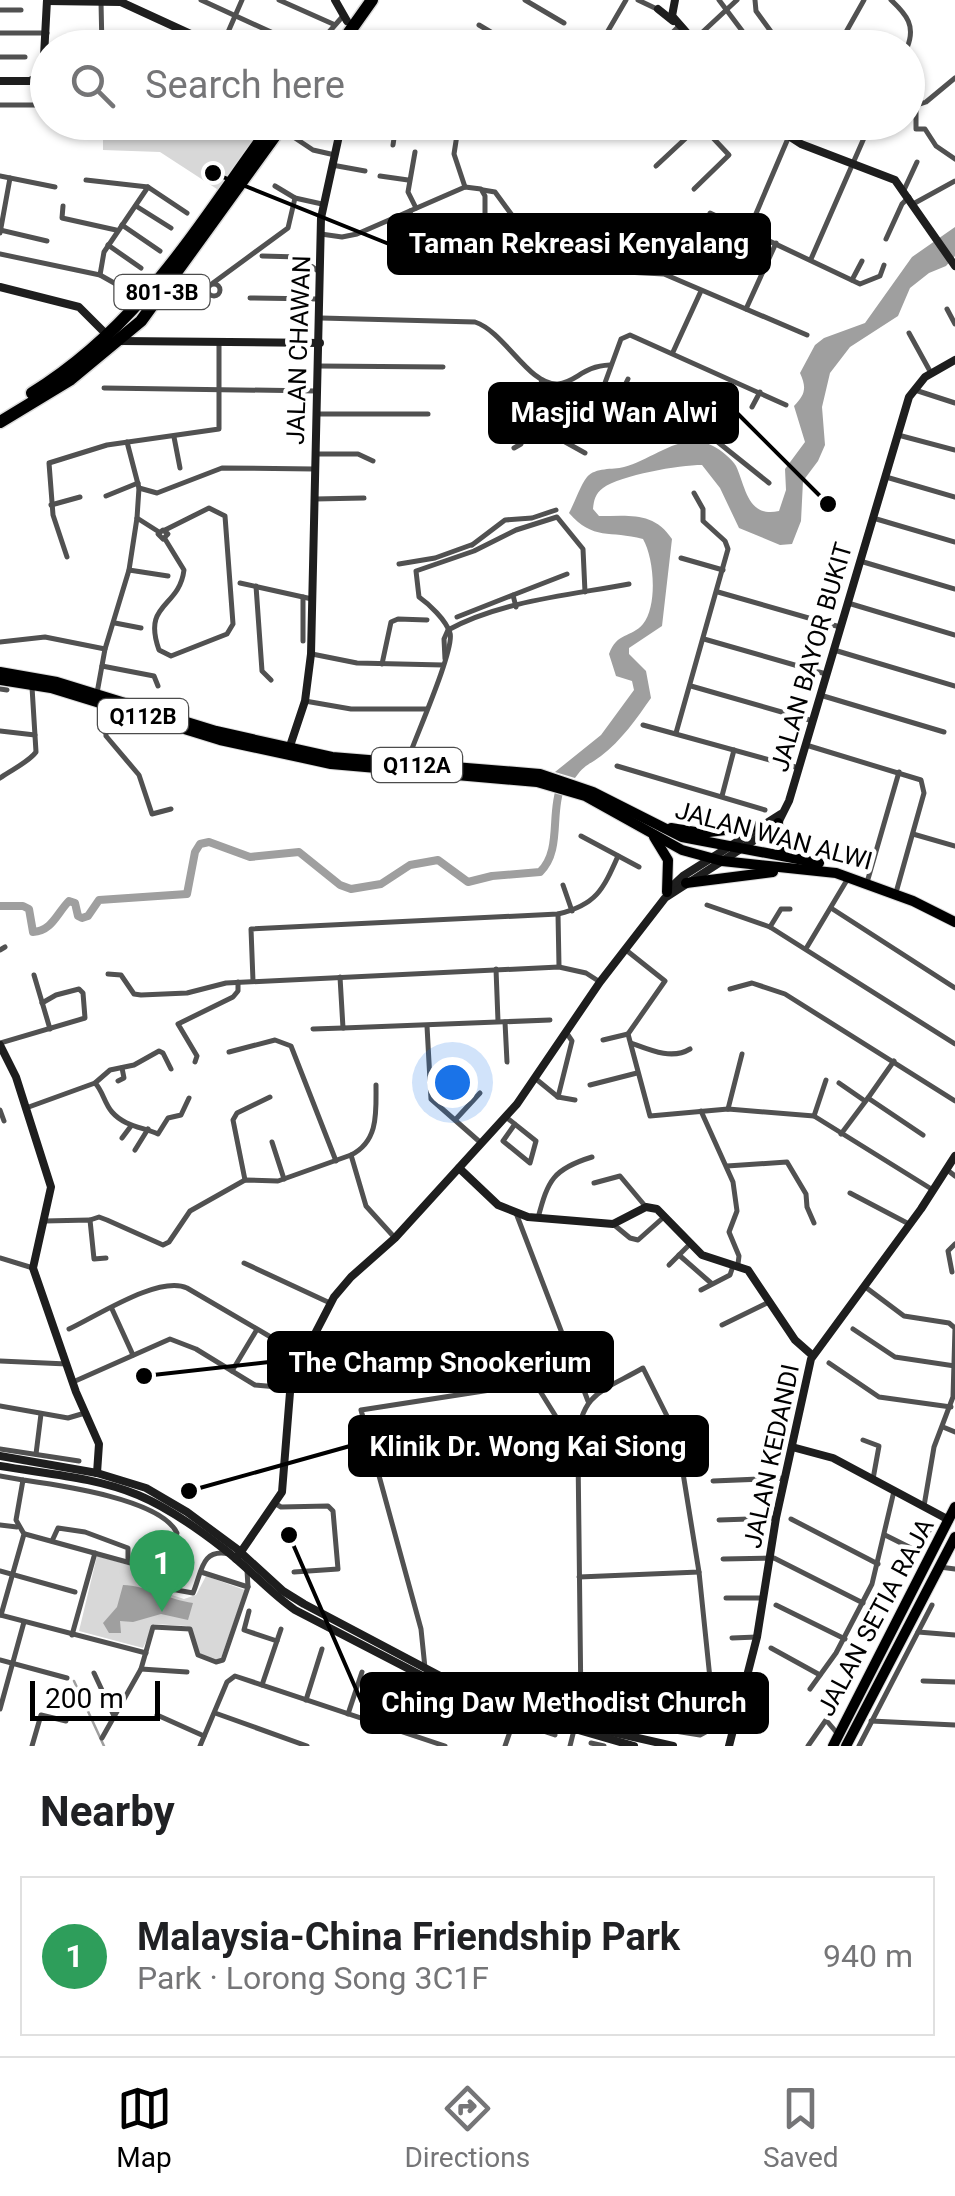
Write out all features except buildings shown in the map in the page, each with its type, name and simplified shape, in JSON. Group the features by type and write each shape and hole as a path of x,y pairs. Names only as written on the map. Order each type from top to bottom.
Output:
{"highway":[{"path":"346,30 362,4"},
{"path":"0,413 114,338 261,140"},
{"name":"801-3B","path":"0,422 71,379 114,338 141,321 278,140"}],"main road":[{"name":"JALAN WAN ALWI","path":"0,672 57,682 203,735 365,769 538,778"},
{"name":"JALAN WAN ALWI","path":"2,686 32,684 101,698"},
{"name":"JALAN WAN ALWI","path":"291,752 538,778 572,788 652,828 682,850 716,860 820,869 955,919"},
{"path":"781,818 781,849 807,861"},
{"path":"652,828 701,833 766,825"},
{"name":"JALAN WAN ALWI","path":"652,828 735,849 807,861 868,879 897,889 955,919"},
{"path":"652,828 668,860 666,895"},
{"path":"686,883 789,868"},
{"name":"JALAN SETIA RAJA","path":"834,1740 955,1508"},
{"name":"JALAN SETIA RAJA","path":"846,1746 955,1537"},
{"path":"910,1596 929,1568 940,1567"}],"street":[{"path":"201,0 266,30"},
{"path":"229,30 242,0"},
{"path":"279,0 335,30"},
{"path":"335,0 342,30"},
{"path":"525,0 564,23"},
{"path":"608,30 626,0"},
{"path":"638,0 671,13 684,30"},
{"path":"671,13 676,0"},
{"path":"719,0 742,30"},
{"path":"709,30 737,0"},
{"path":"755,0 756,11 770,30"},
{"path":"845,30 864,0"},
{"path":"47,30 47,1 121,1 182,30"},
{"path":"101,2 102,30"},
{"path":"896,2 912,30"},
{"path":"658,9 679,24"},
{"path":"0,10 20,10"},
{"path":"674,30 679,24"},
{"path":"478,25 487,30"},
{"path":"0,34 30,33"},
{"path":"0,57 24,58"},
{"path":"925,100 955,78"},
{"path":"0,81 30,81"},
{"path":"0,105 30,105"},
{"path":"925,129 936,146 955,159"},
{"path":"301,140 313,150 335,155"},
{"name":"JALAN CHAWAN","path":"291,752 311,654 308,598 316,521 322,204 338,140"},
{"path":"393,146 394,140"},
{"path":"455,140 454,154 464,187"},
{"path":"656,166 683,140"},
{"path":"694,189 729,156 714,140"},
{"path":"748,230 789,140"},
{"path":"795,140 889,176 909,197 955,266"},
{"path":"811,258 862,140"},
{"path":"415,152 408,192 418,255"},
{"path":"909,197 917,162"},
{"path":"332,165 365,171"},
{"path":"0,176 54,187"},
{"path":"380,176 408,180"},
{"path":"10,178 0,231 47,242"},
{"path":"86,180 148,187 187,213"},
{"path":"886,239 909,197 955,181"},
{"path":"275,186 295,198 322,204"},
{"path":"100,275 108,245 148,187"},
{"path":"321,234 349,236 464,187 495,192 517,222"},
{"path":"458,243 485,228 483,190"},
{"path":"213,283 288,228 295,198"},
{"path":"63,206 62,218 120,228 160,251"},
{"path":"136,206 171,228"},
{"path":"710,214 860,284 880,276 884,265"},
{"path":"416,234 445,230"},
{"path":"746,310 776,243"},
{"path":"108,245 141,268"},
{"path":"0,254 100,275 144,300"},
{"path":"262,256 299,257 321,273"},
{"path":"852,280 862,261"},
{"path":"606,271 664,274 807,335"},
{"path":"0,287 79,307 114,338 142,342 320,343"},
{"path":"673,353 701,291"},
{"path":"250,298 321,299"},
{"path":"947,309 955,324"},
{"path":"321,318 476,322 494,332 542,380 559,384 596,366 611,366"},
{"path":"141,321 138,331 142,342"},
{"path":"909,332 931,373"},
{"path":"769,483 709,434 687,435 602,394 621,339 626,335 786,405"},
{"path":"67,557 51,505 48,471 54,461 107,445 219,429 218,342"},
{"name":"JALAN BAYOR BUKIT","path":"781,818 913,390 931,373 955,360"},
{"path":"318,366 443,367"},
{"path":"616,403 628,378"},
{"path":"514,448 521,444 542,380"},
{"path":"104,388 317,390"},
{"path":"913,390 955,403"},
{"path":"752,408 760,392"},
{"path":"316,414 428,414"},
{"path":"529,416 585,453"},
{"path":"898,435 955,450"},
{"path":"174,437 180,468"},
{"path":"127,442 138,486 137,518 129,570 105,649 101,698 106,736 139,774 152,814 171,810"},
{"path":"315,454 362,455 374,461"},
{"path":"106,496 138,486 165,491 222,468 314,470"},
{"path":"885,477 955,497"},
{"path":"676,733 728,546 703,521 703,509 694,493"},
{"path":"51,505 80,497"},
{"path":"315,499 364,498"},
{"path":"137,518 162,531 184,570 177,592 163,604 153,629 158,648 166,656 180,655 233,628 225,516 209,508 162,531"},
{"path":"399,564 473,548 505,520 532,518 556,510"},
{"path":"394,764 410,754 449,654 448,630 430,605 418,597 415,573 420,568 516,530 559,518 583,549 585,592"},
{"path":"872,518 955,542"},
{"path":"680,558 723,570"},
{"path":"860,562 955,589"},
{"path":"129,570 168,576"},
{"path":"456,617 567,574"},
{"path":"240,583 308,598 303,641"},
{"path":"448,630 492,611 628,584"},
{"path":"256,586 262,670 271,680"},
{"path":"718,591 840,627"},
{"path":"513,595 516,607"},
{"path":"847,603 955,635"},
{"path":"382,664 391,622 427,620"},
{"path":"115,622 142,628"},
{"path":"0,642 45,636 105,649"},
{"path":"704,638 826,674"},
{"path":"834,650 955,686"},
{"path":"311,654 382,664 444,662"},
{"path":"102,666 154,676 158,686"},
{"path":"0,778 35,754 32,684"},
{"path":"690,686 813,721"},
{"path":"820,695 944,732"},
{"path":"304,701 358,710 426,710"},
{"path":"643,725 799,768"},
{"path":"0,731 35,735"},
{"path":"806,745 919,778 924,786 897,889"},
{"path":"722,797 734,750"},
{"path":"410,754 418,765"},
{"path":"616,766 766,810"},
{"path":"868,879 899,772"},
{"path":"735,849 781,818"},
{"path":"236,1554 276,1504 285,1481 290,1388 330,1303 351,1276 395,1238 506,1117 603,978 683,876 735,849 781,818"},
{"path":"912,834 955,846"},
{"path":"581,836 638,866"},
{"path":"253,981 251,929 558,914 593,900 605,885 618,856"},
{"path":"666,895 716,860"},
{"path":"806,948 848,878"},
{"path":"563,885 572,911"},
{"path":"707,905 770,926 955,1044"},
{"path":"831,908 955,988"},
{"path":"770,926 780,909 790,910"},
{"path":"558,914 559,966"},
{"path":"603,1040 628,1034 665,981 626,950"},
{"path":"108,974 121,976 134,994 187,993 253,981 559,966 603,978"},
{"path":"496,969 506,1062"},
{"path":"34,976 50,1029"},
{"path":"340,977 343,1028"},
{"path":"195,1062 197,1056 178,1024 232,997 238,991 238,982"},
{"path":"730,989 752,983 778,991 955,1101"},
{"path":"42,1003 79,990 83,1020 0,1044 16,1077 51,1188 32,1268 100,1446 97,1473"},
{"path":"313,1029 550,1020"},
{"path":"426,1026 430,1097 482,1144"},
{"path":"558,1097 572,1042 566,1032"},
{"path":"628,1034 650,1116 728,1109 814,1116 933,1190"},
{"path":"229,1052 275,1040 291,1046 336,1160"},
{"path":"630,1043 671,1054 690,1049"},
{"path":"26,1108 95,1082 110,1070 159,1051 170,1069"},
{"path":"728,1109 742,1054"},
{"path":"841,1134 894,1062"},
{"path":"118,1081 124,1078 122,1068"},
{"path":"590,1084 637,1073"},
{"path":"536,1079 558,1097 575,1100"},
{"path":"814,1116 826,1080"},
{"path":"95,1082 110,1111 131,1126 159,1133 166,1119 181,1115 189,1098"},
{"path":"839,1083 923,1134"},
{"path":"44,1220 98,1217 163,1246 195,1208 245,1180 284,1180 363,1148 374,1128 376,1084"},
{"path":"456,1118 480,1092"},
{"path":"245,1180 233,1120 236,1113 270,1097"},
{"path":"0,1110 4,1121"},
{"path":"701,1290 730,1275 740,1256 729,1237 737,1205 727,1166 702,1110"},
{"path":"506,1117 515,1124 536,1143 530,1163 503,1141 515,1124"},
{"path":"122,1138 131,1126"},
{"path":"135,1150 148,1129"},
{"path":"272,1142 284,1180"},
{"path":"351,1155 366,1206 395,1238"},
{"name":"JALAN KEDANDI","path":"730,1746 757,1637 776,1518 812,1355 910,1224 955,1156"},
{"path":"538,1218 548,1184 556,1174 568,1165 592,1157"},
{"path":"727,1166 787,1162 806,1194 806,1207 814,1223"},
{"path":"459,1168 498,1205 538,1218 612,1224 653,1207 706,1258 748,1270 799,1344 812,1355"},
{"path":"946,1170 955,1176"},
{"path":"594,1184 620,1176 646,1207"},
{"path":"850,1193 910,1224"},
{"path":"516,1213 588,1401"},
{"path":"612,1224 638,1240 665,1216"},
{"path":"90,1220 94,1260 106,1258"},
{"path":"669,1265 690,1244"},
{"path":"952,1272 948,1251 955,1244"},
{"path":"679,1256 712,1284"},
{"path":"0,1258 32,1268"},
{"path":"244,1263 330,1303"},
{"path":"70,1329 162,1285 176,1284 268,1336"},
{"path":"864,1286 904,1316 953,1324 955,1366 951,1407 934,1447 924,1506"},
{"path":"722,1325 769,1302"},
{"path":"112,1309 133,1354"},
{"path":"853,1328 886,1353 955,1366"},
{"path":"232,1371 257,1330"},
{"path":"73,1382 170,1339 190,1346 258,1386 290,1388"},
{"path":"799,1344 820,1344"},
{"path":"799,1344 808,1371"},
{"path":"0,1361 66,1364"},
{"path":"829,1363 879,1397 951,1407"},
{"path":"521,1691 650,1727 700,1735 715,1727 700,1572 677,1436 643,1368 588,1401 579,1417 576,1446 581,1707"},
{"path":"425,1668 416,1612 361,1410 535,1384 576,1446"},
{"path":"0,1406 74,1419 86,1413"},
{"path":"36,1454 41,1414"},
{"path":"560,1420 579,1417"},
{"path":"943,1427 955,1432"},
{"path":"863,1440 879,1446 873,1479"},
{"path":"792,1447 833,1458 952,1520"},
{"path":"0,1452 97,1473 158,1494 293,1598 461,1687 606,1731 673,1746"},
{"path":"0,1452 79,1461"},
{"path":"0,1466 102,1483 134,1493 236,1554 274,1596 295,1610 460,1696 634,1746"},
{"path":"0,1476 97,1492 157,1515 174,1526 177,1532 167,1573 168,1587 190,1594 208,1554 236,1554"},
{"path":"713,1481 785,1478"},
{"path":"17,1527 16,1507 23,1480"},
{"path":"810,1689 844,1639 862,1602 878,1564 894,1491"},
{"path":"276,1504 328,1506 333,1511 338,1569 294,1572"},
{"path":"719,1520 776,1518"},
{"path":"792,1520 878,1564"},
{"path":"0,1525 167,1573"},
{"path":"52,1541 58,1528 85,1532 128,1548 127,1562"},
{"path":"885,1535 918,1551 930,1530"},
{"path":"24,1534 0,1615 146,1654"},
{"path":"72,1635 94,1553"},
{"path":"723,1558 770,1558 862,1602"},
{"path":"940,1567 955,1569"},
{"path":"102,1738 141,1669 154,1628 187,1628 192,1632 198,1655 221,1662 248,1587 247,1569"},
{"path":"0,1571 75,1592"},
{"path":"201,1572 248,1587"},
{"path":"579,1577 700,1572"},
{"path":"726,1598 763,1598"},
{"path":"776,1605 844,1639"},
{"path":"860,1746 932,1605"},
{"path":"249,1611 244,1630 277,1642"},
{"path":"0,1705 24,1622"},
{"path":"262,1685 281,1628"},
{"path":"918,1632 955,1635"},
{"path":"732,1638 757,1637"},
{"path":"771,1648 820,1675"},
{"path":"306,1700 322,1649"},
{"path":"0,1660 68,1678"},
{"path":"141,1669 187,1672"},
{"path":"348,1714 362,1672"},
{"path":"94,1673 114,1716"},
{"path":"200,1746 232,1677 445,1746"},
{"path":"923,1681 955,1682"},
{"path":"392,1730 404,1691"},
{"path":"442,1697 555,1735"},
{"path":"514,1703 524,1710 572,1724 570,1746"},
{"path":"215,1713 308,1746"},
{"path":"32,1746 41,1715 66,1721"},
{"path":"157,1715 204,1736"},
{"path":"808,1746 826,1720 834,1740"},
{"path":"871,1721 955,1725"},
{"path":"505,1746 512,1722"},
{"path":"414,1746 417,1738"},
{"path":"591,1743 604,1746"}],"shaded area":[{"path":"103,140 252,141 220,191 160,152 103,150"},
{"path":"955,227 955,256 910,288 898,316 850,347 830,373 822,407 825,445 803,481 801,521 792,544 780,545 739,528 720,488 702,465 636,475 611,483 598,493 593,509 599,516 649,519 672,539 662,626 629,648 629,654 646,671 651,698 615,743 575,778 555,772 601,735 634,690 632,681 616,676 609,654 616,642 643,624 651,605 652,569 643,539 594,531 569,513 587,477 599,470 624,467 679,444 701,442 713,446 734,463 754,505 768,512 779,511 786,490 785,469 805,442 794,406 804,391 800,373 815,345 865,323 912,257"},
{"path":"97,1556 160,1574 169,1594 184,1599 196,1595 206,1576 245,1590 220,1661 201,1656 187,1626 154,1624 143,1648 79,1631"},
{"path":"123,1585 193,1603 188,1620 161,1614 133,1622 120,1621 121,1633 109,1633 103,1623 117,1607"}],"waterway":[{"path":"0,906 29,909 33,932 50,925 69,901 75,903 82,918 99,900 187,894 195,852 200,844 209,842 250,857 299,852 340,885 351,889 381,884 410,865 438,860 468,882 540,872 551,854 561,786"},
{"path":"74,1681 104,1746"}],"place":[{"name":"Taman Rekreasi Kenyalang","path":"213,173"},
{"name":"Masjid Wan Alwi","path":"828,504"},
{"name":"The Champ Snookerium","path":"144,1376"},
{"name":"Klinik Dr. Wong Kai Siong","path":"189,1491"},
{"name":"Ching Daw Methodist Church","path":"289,1535"},
{"name":"Malaysia-China Friendship Park","path":"162,1612"}]}
